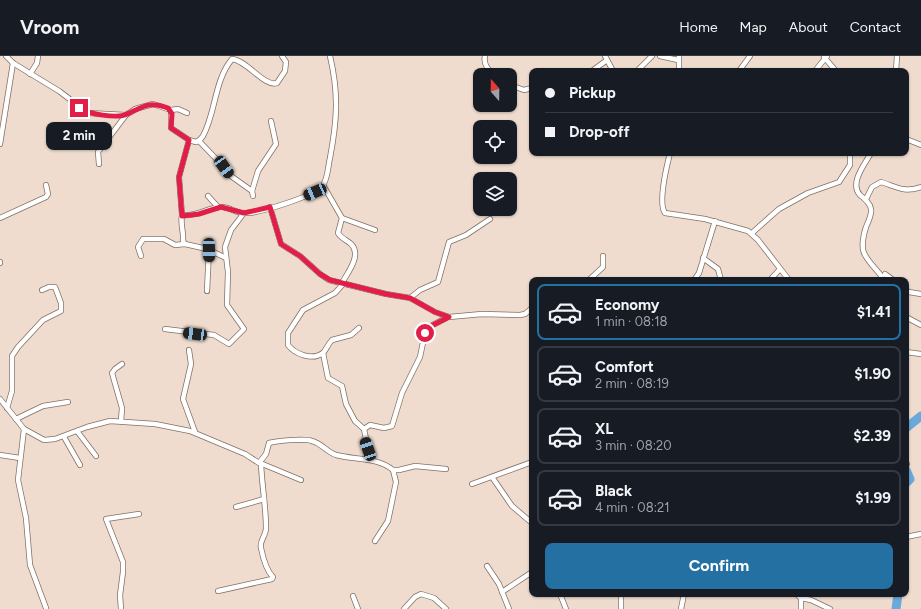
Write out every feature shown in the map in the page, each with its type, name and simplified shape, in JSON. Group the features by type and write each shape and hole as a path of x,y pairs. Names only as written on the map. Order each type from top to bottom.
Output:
{"street":[{"path":"6,56 13,63 60,91 83,111 126,115"},
{"path":"30,74 37,63 38,56"},
{"path":"199,141 203,136 208,123 222,77 232,57 243,62 267,82 273,84 277,83 285,71 286,62 282,56"},
{"path":"330,56 335,74 337,116 323,185 342,218 375,230"},
{"path":"485,56 484,60 488,68"},
{"path":"640,68 652,56"},
{"path":"660,56 678,58 679,68"},
{"path":"741,68 750,56"},
{"path":"896,68 897,56"},
{"path":"818,68 822,65 825,57"},
{"path":"825,57 834,68"},
{"path":"595,68 606,58 611,68"},
{"path":"0,144 13,63"},
{"path":"517,88 524,90 529,89"},
{"path":"98,164 98,152 126,115 150,104 163,106 171,110 178,109 187,113"},
{"path":"171,110 171,128 189,140 196,142 199,141 231,176 253,194 258,171 276,144 271,121"},
{"path":"185,244 183,241 184,232 181,218 179,177 189,140"},
{"path":"909,140 921,145"},
{"path":"669,156 665,180 663,210 672,215 715,222 752,233 787,277"},
{"path":"752,233 779,209 808,193 839,182 850,165 850,156"},
{"path":"869,156 856,182 857,190 866,199 872,211 862,239 863,255 886,277"},
{"path":"866,199 872,187 881,182 897,189 908,190 921,186"},
{"path":"0,218 46,198 48,194 46,185"},
{"path":"182,216 199,214 218,207 227,207 244,213 270,207 311,194 323,185"},
{"path":"208,196 218,207"},
{"path":"270,207 281,244 300,256 320,274 330,280 386,294 410,298 435,312 449,317"},
{"path":"165,329 214,335 229,344 243,330 242,325 227,304 225,243 231,230 244,213"},
{"path":"342,218 338,233 351,244 355,251 355,259 343,283 335,293 303,310 287,337 288,345 300,354 311,356 323,353 332,340 351,335 359,328"},
{"path":"410,298 420,290 438,282 449,242 466,235 490,220"},
{"path":"696,277 699,274 715,222"},
{"path":"141,256 138,246 143,239 167,239 175,245 185,244 209,250 226,258"},
{"path":"207,291 209,250"},
{"path":"592,277 603,267 603,256"},
{"path":"703,258 718,269 720,277"},
{"path":"773,277 780,269"},
{"path":"7,408 12,391 12,356 18,347 43,320 61,311 61,303 55,287 49,287 42,290"},
{"path":"909,292 921,294"},
{"path":"364,429 370,425 384,428 392,426 402,393 420,357 425,333 433,325 449,317 482,314 520,315 525,314 529,311"},
{"path":"909,319 921,325"},
{"path":"189,350 191,364 183,399 195,432"},
{"path":"909,352 921,354"},
{"path":"323,353 328,378 342,386 346,404 355,421 364,429 364,439 368,449"},
{"path":"121,421 122,408 112,373 115,368 122,364"},
{"path":"0,399 24,429 48,441 64,437 99,424 121,421 173,426 195,432 245,454 260,463 301,480"},
{"path":"16,419 43,406 68,402"},
{"path":"24,429 18,480 25,512 30,565 46,608"},
{"path":"77,431 96,456"},
{"path":"64,437 80,465"},
{"path":"218,591 272,579 261,548 261,543 266,529 260,463 266,454 269,443 312,440 335,454 374,461 393,470 415,466 446,469"},
{"path":"0,455 20,458"},
{"path":"472,484 529,463"},
{"path":"375,541 388,521 396,482 393,470"},
{"path":"492,477 512,506 529,520"},
{"path":"236,507 264,499"},
{"path":"121,609 120,595 123,562 116,541 106,519 139,514"},
{"path":"909,536 921,534"},
{"path":"487,566 502,592 509,609"},
{"path":"502,592 529,574"},
{"path":"404,609 421,594 434,598 446,609"},
{"path":"352,596 358,609"},
{"path":"561,597 566,609"},
{"path":"621,597 621,609"},
{"path":"681,609 683,597"},
{"path":"801,609 801,598 811,600 830,609"}],"waterway":[{"path":"909,426 921,416"},
{"path":"896,609 898,597"}],"route":[{"path":"79,108 88,113 126,115 150,104 168,108 171,110 172,114 171,128 189,140 179,177 182,216 199,214 221,207 227,207 244,213 270,207 281,244 300,256 320,274 330,280 386,294 410,298 443,316 449,317 429,327 425,333"}]}
